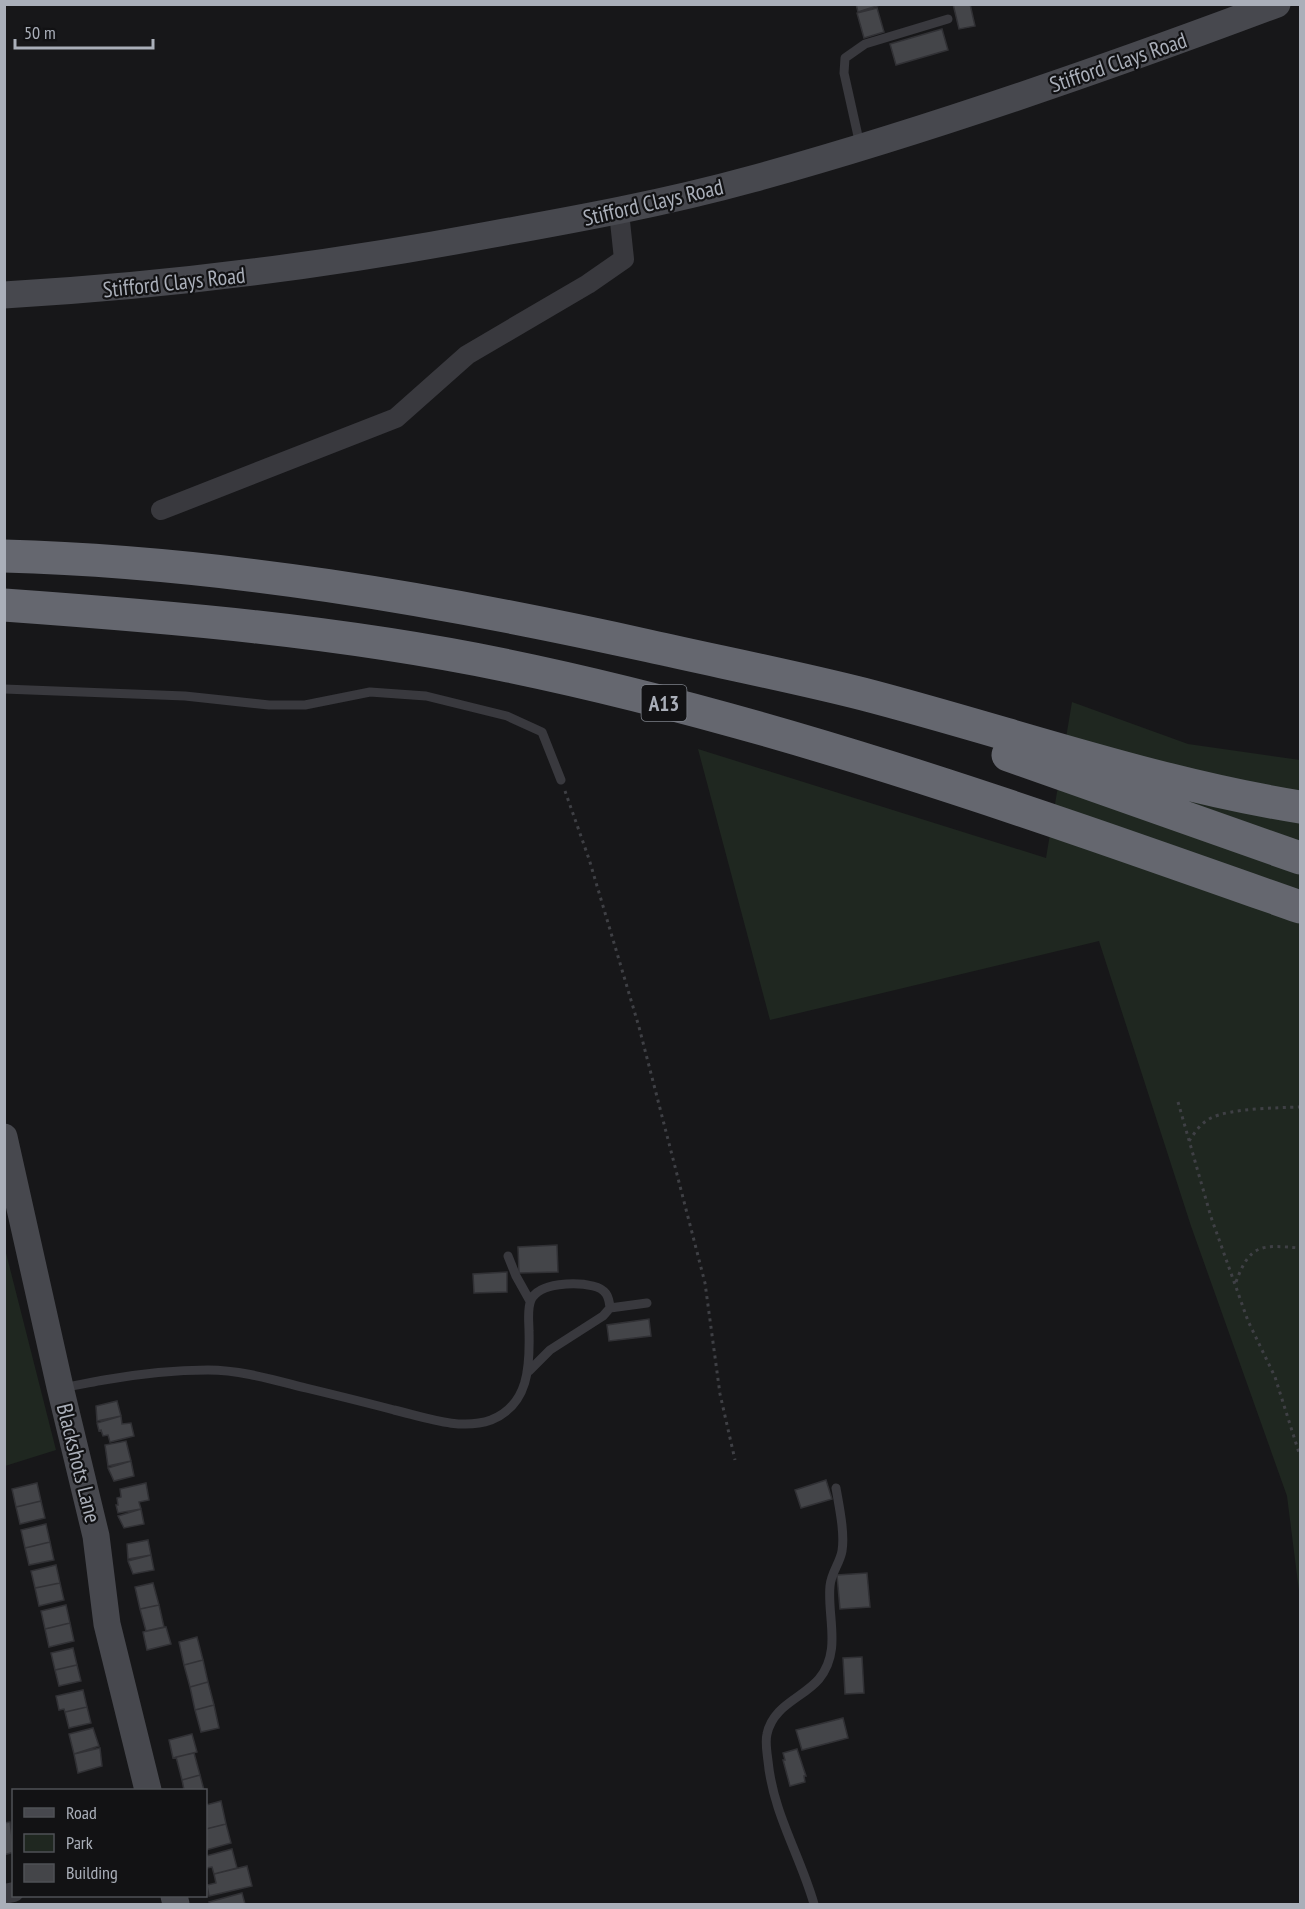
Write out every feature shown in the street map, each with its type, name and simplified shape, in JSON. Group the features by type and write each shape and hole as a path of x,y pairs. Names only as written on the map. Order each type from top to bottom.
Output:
{"highway":[{"name":"A13","path":"4,556 124,562 220,571 513,617 647,646 995,751 1300,858"},
{"name":"A13","path":"4,605 215,621 313,633 504,665 599,687 845,752 1300,907"},
{"path":"647,646 859,693 1202,788 1300,807"}],"street":[{"name":"Stifford Clays Road","path":"4,295 97,290 199,280 375,256 619,212 750,180 916,132 1116,63 1277,4"},
{"path":"161,510 396,418 467,355 588,284 624,259 619,212"},
{"name":"Blackshots Lane","path":"4,1137 96,1536 107,1624 148,1789"}],"lane":[{"path":"861,148 844,73 845,58 865,44 948,19"},
{"path":"4,689 185,696 269,705 305,705 370,692 426,696 507,716 542,732 561,780"},
{"path":"60,1387 153,1372 209,1370 254,1374 428,1418 464,1425 481,1423 504,1413 513,1405 521,1394 529,1371 530,1301 508,1256"},
{"path":"530,1301 535,1294 546,1287 592,1286 603,1289 609,1297 610,1308"},
{"path":"529,1371 550,1350 603,1316 610,1308 647,1303"},
{"path":"814,1905 772,1792 767,1733 774,1716 819,1679 830,1661 833,1643 830,1586 833,1572 842,1552 840,1511 836,1488"}],"path":[{"path":"561,780 589,859 639,1027 705,1283 720,1394 735,1460"},
{"path":"1178,1102 1211,1217 1248,1321 1275,1377 1300,1456"},
{"path":"1189,1141 1199,1127 1213,1117 1249,1110 1300,1107"},
{"path":"1235,1284 1243,1262 1252,1253 1275,1246 1300,1248"}],"green space":[{"path":"1072,702 1188,744 1300,760 1300,1599 1287,1496 1191,1226 1099,941 770,1020 698,749 1046,858"},
{"path":"5,1249 56,1450 4,1466"}],"building":[{"path":"856,4 883,4 858,12"},
{"path":"953,4 970,4 975,26 959,29"},
{"path":"877,8 884,32 864,38 857,13"},
{"path":"942,29 948,50 896,65 890,44"},
{"path":"557,1245 558,1272 519,1273 518,1247"},
{"path":"507,1272 507,1292 474,1293 473,1274"},
{"path":"649,1319 651,1336 609,1341 607,1325"},
{"path":"117,1401 121,1416 97,1421 96,1406"},
{"path":"121,1416 122,1424 131,1423 134,1436 110,1442 108,1435 103,1436 101,1430 99,1431 97,1423"},
{"path":"126,1441 131,1461 108,1466 105,1445"},
{"path":"131,1461 134,1476 114,1481 108,1468"},
{"path":"826,1480 832,1499 801,1508 795,1490"},
{"path":"37,1483 41,1501 16,1507 12,1489"},
{"path":"146,1483 149,1500 139,1502 141,1509 118,1513 116,1505 118,1505 117,1498 121,1497 120,1489"},
{"path":"41,1501 45,1518 20,1524 16,1507"},
{"path":"141,1509 144,1524 124,1528 118,1516"},
{"path":"46,1524 50,1542 25,1548 21,1530"},
{"path":"148,1540 151,1555 128,1559 127,1544"},
{"path":"50,1542 54,1560 29,1565 25,1548"},
{"path":"151,1555 154,1570 133,1574 128,1561"},
{"path":"56,1565 60,1583 35,1588 31,1571"},
{"path":"867,1573 870,1607 840,1609 837,1575"},
{"path":"60,1583 64,1600 39,1606 35,1588"},
{"path":"153,1583 159,1605 140,1609 135,1587"},
{"path":"66,1605 70,1623 45,1629 41,1611"},
{"path":"159,1605 164,1627 146,1631 140,1609"},
{"path":"70,1623 74,1641 49,1647 45,1629"},
{"path":"166,1627 171,1644 147,1650 143,1632"},
{"path":"197,1637 203,1660 184,1665 179,1642"},
{"path":"73,1648 77,1665 55,1670 51,1653"},
{"path":"862,1657 864,1693 845,1694 843,1658"},
{"path":"203,1660 208,1682 190,1687 184,1665"},
{"path":"77,1665 81,1681 59,1686 55,1670"},
{"path":"208,1682 214,1705 195,1710 190,1687"},
{"path":"83,1690 87,1707 65,1712 64,1709 59,1710 56,1696"},
{"path":"214,1705 219,1728 201,1732 195,1710"},
{"path":"87,1707 91,1723 69,1728 65,1712"},
{"path":"843,1718 848,1738 802,1750 796,1730"},
{"path":"93,1728 99,1746 74,1754 69,1734"},
{"path":"192,1734 197,1752 173,1758 169,1740"},
{"path":"100,1748 102,1766 78,1773 74,1754"},
{"path":"797,1749 806,1776 804,1776 805,1782 790,1786 783,1753"},
{"path":"194,1753 200,1775 182,1780 176,1757"},
{"path":"200,1775 204,1789 184,1789 182,1780"},
{"path":"221,1801 226,1824 207,1829 207,1805"},
{"path":"10,1822 12,1853 4,1855 4,1823"},
{"path":"226,1824 231,1843 207,1850 207,1829"},
{"path":"232,1849 237,1868 214,1874 212,1867 207,1868 207,1856"},
{"path":"247,1866 252,1886 209,1896 207,1885 216,1883 214,1874"},
{"path":"242,1893 245,1904 210,1904 209,1902"}]}
